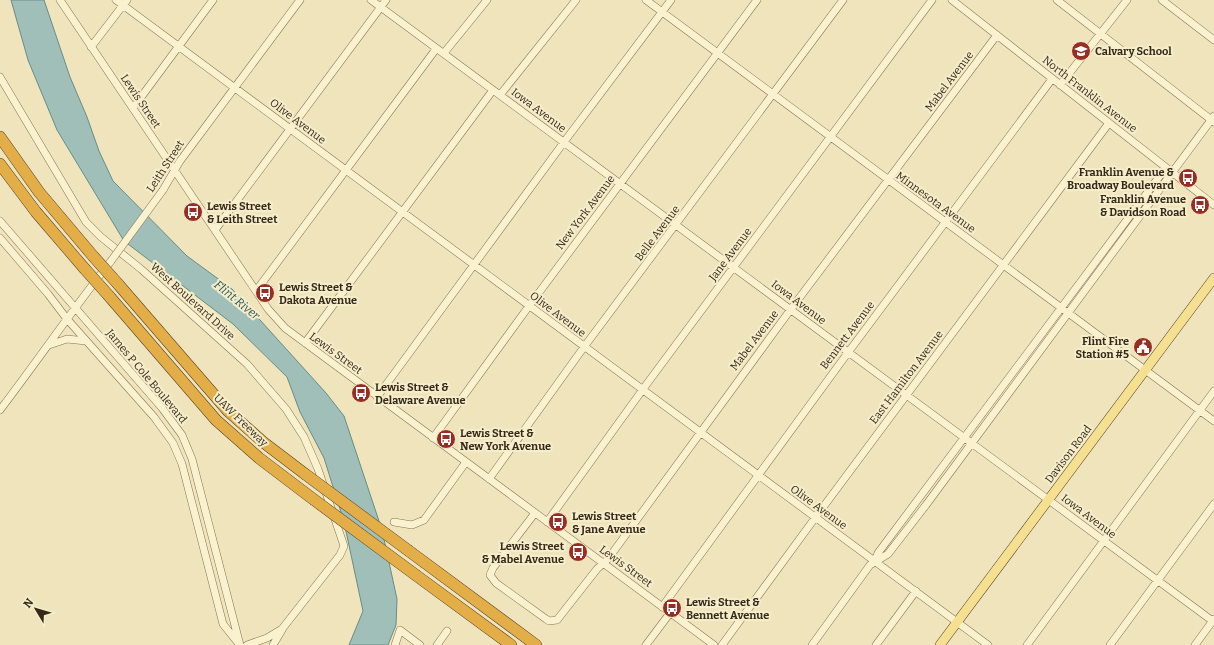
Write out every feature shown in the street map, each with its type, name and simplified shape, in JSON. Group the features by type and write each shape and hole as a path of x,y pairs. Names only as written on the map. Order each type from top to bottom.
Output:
{"highway":[{"name":"UAW Freeway","path":"0,136 39,192 228,411 263,442 305,474 536,645"},
{"name":"UAW Freeway","path":"0,164 36,212 216,420 258,458 511,645"},
{"path":"429,584 497,645"},
{"path":"524,636 540,645"}],"main road":[{"name":"Davison Road","path":"940,645 1145,370 1213,282"}],"street":[{"name":"Lewis Street","path":"60,0 276,319 305,343 432,438 714,645"},
{"name":"Olive Avenue","path":"116,0 125,3 178,47 988,645"},
{"path":"133,108 213,0"},
{"name":"Leith Street","path":"0,410 49,345 74,308 111,261 163,190 175,171 300,0"},
{"name":"Iowa Avenue","path":"371,0 1158,581 1214,620"},
{"path":"215,230 386,0"},
{"path":"444,53 486,0"},
{"path":"500,95 576,0"},
{"name":"Minnesota Avenue","path":"646,0 1214,421"},
{"path":"377,397 473,264 671,0"},
{"name":"New York Avenue","path":"432,438 528,306 757,0"},
{"name":"Belle Avenue","path":"488,479 584,347 843,0"},
{"name":"Jane Avenue","path":"547,522 642,390 932,0"},
{"name":"North Franklin Avenue","path":"952,0 1214,205"},
{"path":"812,645 870,565 888,554 926,505 1172,172 1213,119 1057,0"},
{"path":"1060,85 1127,0"},
{"path":"1162,0 1214,40"},
{"path":"91,47 125,3"},
{"name":"Mabel Avenue","path":"534,513 493,568 490,575 496,583 546,619 549,621 557,620 603,564 997,35"},
{"path":"256,291 436,49"},
{"name":"West Boulevard Drive","path":"0,78 86,222 101,237 141,269 247,364 286,409 304,437 318,469 344,546 340,555 282,629"},
{"name":"Bennett Avenue","path":"662,607 848,352 1052,79"},
{"path":"305,343 493,90"},
{"name":"East Hamilton Avenue","path":"722,645 1109,123"},
{"path":"875,561 878,553 1162,173 1172,172"},
{"name":"James P Cole Boulevard","path":"0,222 162,408 182,435 192,459 240,645"},
{"name":"James P Cole Boulevard","path":"0,238 48,294 67,319 154,417 173,443 182,464 223,624 240,645"},
{"path":"49,345 67,339 86,341"},
{"path":"1027,645 1214,391"},
{"path":"394,522 412,525 424,520 466,462"},
{"path":"918,500 926,505"},
{"path":"1110,645 1214,504"},
{"path":"876,645 916,591"},
{"path":"646,645 670,613"},
{"path":"1195,645 1214,620"},
{"path":"247,645 267,638 282,629"},
{"path":"273,645 282,629"},
{"path":"395,645 400,630 420,645"},
{"path":"437,645 447,631"}],"water":[{"name":"Flint River","path":"11,0 44,0 70,77 87,117 99,151 113,181 187,256 232,289 326,393 344,416 382,530 397,599 396,625 388,645 349,645 363,611 344,522 324,458 300,412 287,377 233,324 124,241 57,130 28,60"}],"place":[{"name":"Calvary School","path":"1081,51"},
{"name":"Franklin Avenue & Broadway Boulevard","path":"1188,178"},
{"name":"Franklin Avenue & Davidson Road","path":"1200,205"},
{"name":"Lewis Street & Leith Street","path":"193,212"},
{"name":"Lewis Street & Dakota Avenue","path":"265,293"},
{"name":"Flint Fire Station #5","path":"1143,347"},
{"name":"Lewis Street & Delaware Avenue","path":"361,393"},
{"name":"Lewis Street & New York Avenue","path":"446,439"},
{"name":"Lewis Street & Jane Avenue","path":"558,522"},
{"name":"Lewis Street & Mabel Avenue","path":"578,552"},
{"name":"Lewis Street & Bennett Avenue","path":"672,608"}]}
